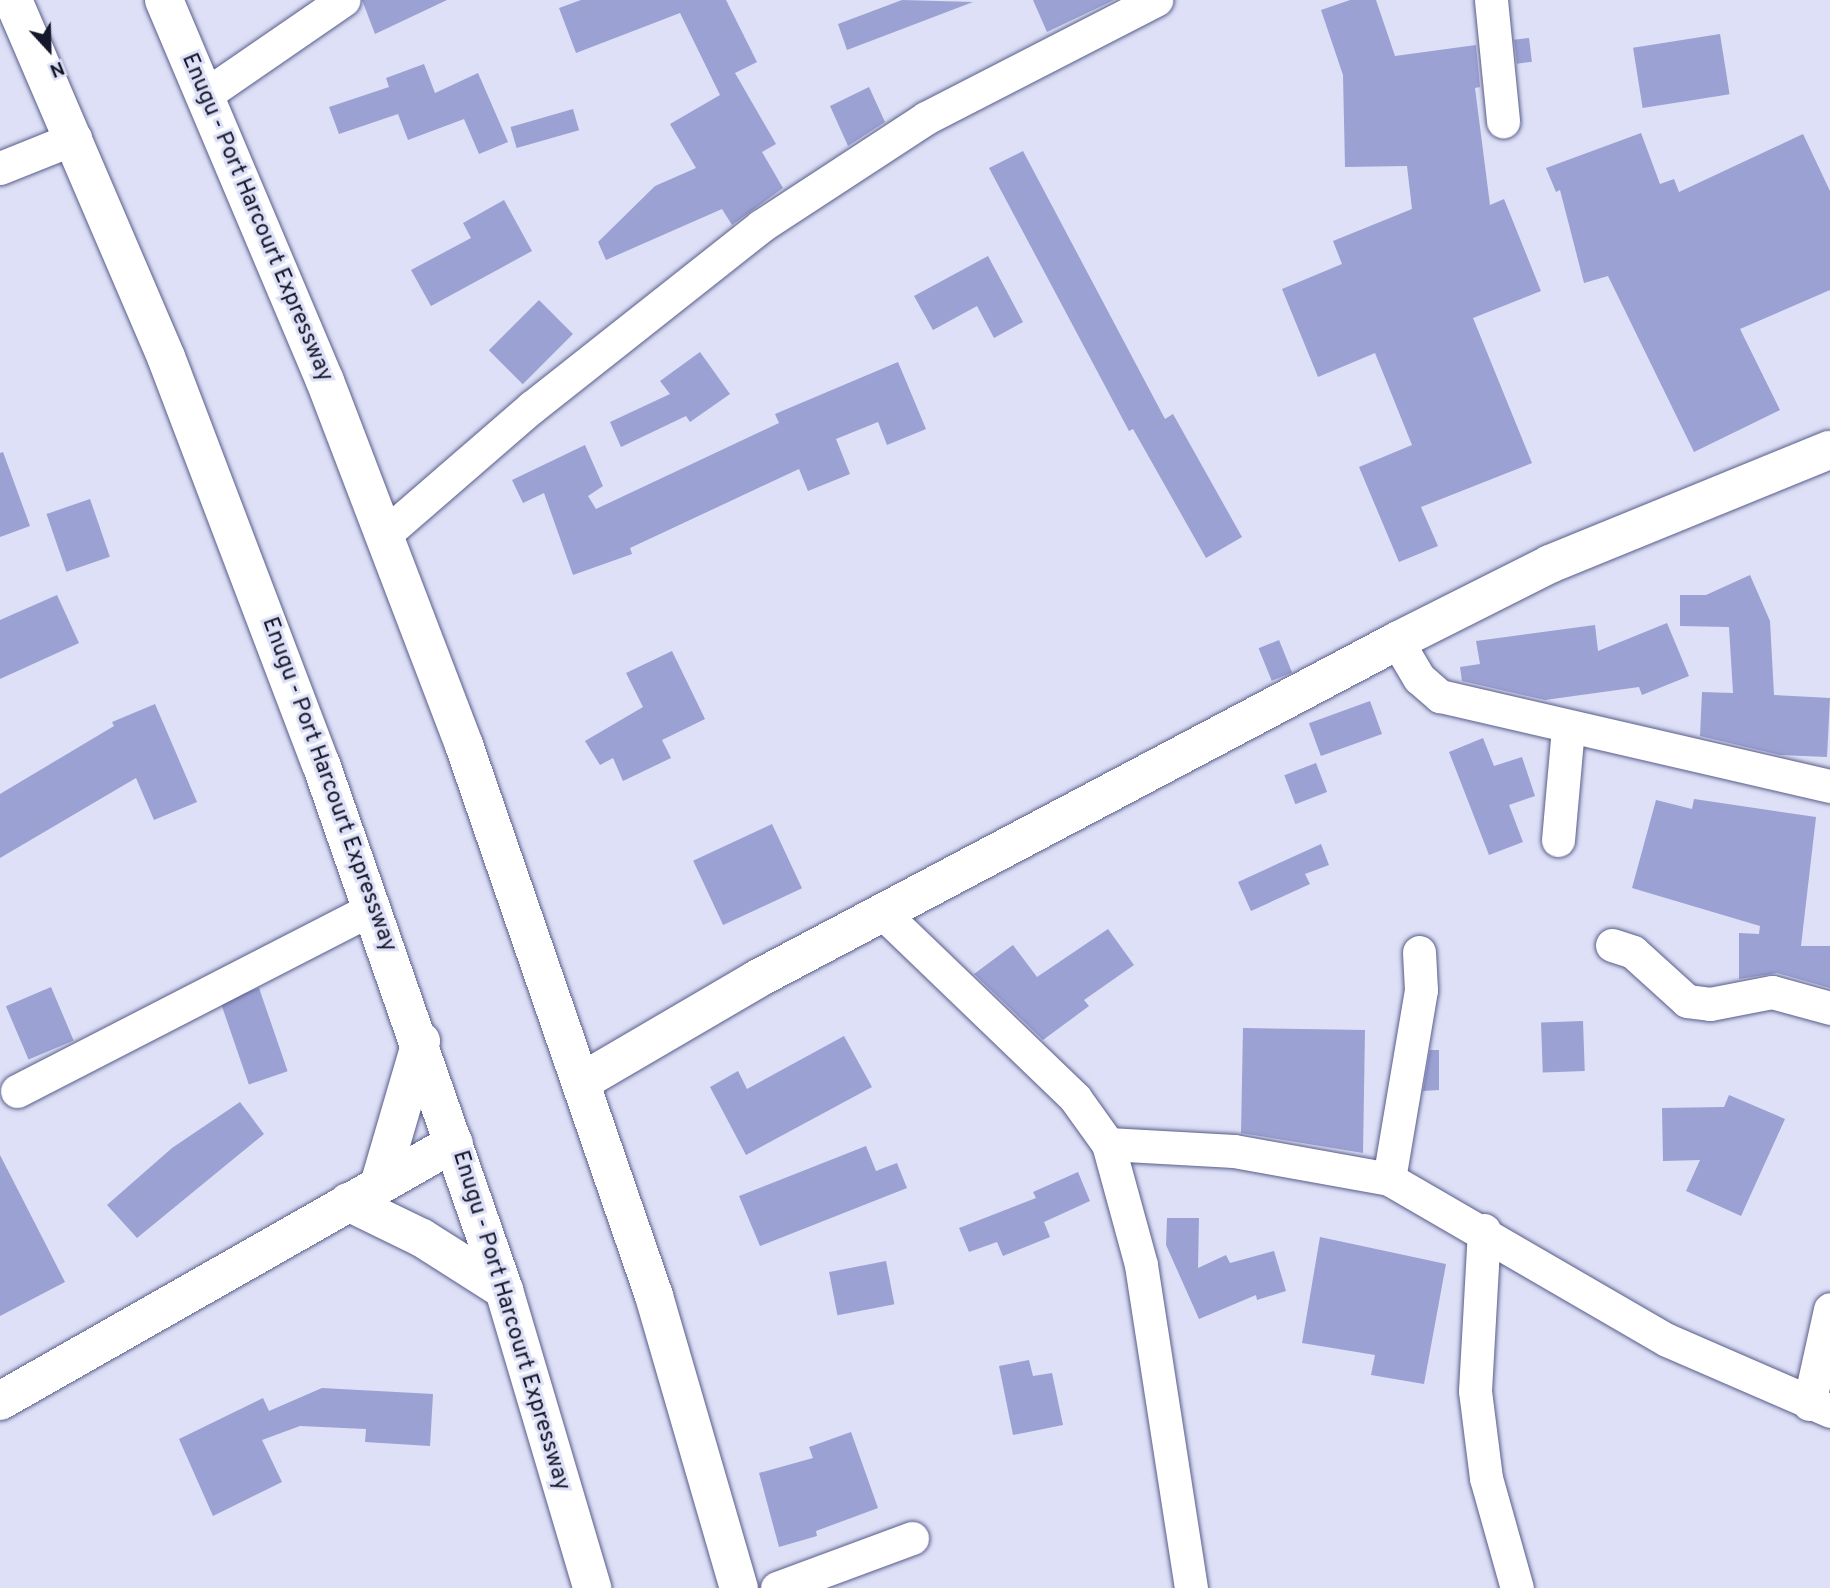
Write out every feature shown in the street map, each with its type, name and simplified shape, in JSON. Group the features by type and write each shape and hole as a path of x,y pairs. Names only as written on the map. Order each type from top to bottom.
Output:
{"main road":[{"name":"Enugu - Port Harcourt Expressway","path":"13,0 75,138 235,530 373,908 421,1041 504,1290 592,1588"},
{"name":"Enugu - Port Harcourt Expressway","path":"164,0 384,534 464,745 654,1296 739,1588"},
{"path":"581,1082 883,913 1397,641 1550,564 1830,450"},
{"path":"363,1193 421,1041"},
{"path":"0,1401 454,1143"},
{"path":"363,1193 422,1238 504,1290"}],"street":[{"path":"205,95 343,0"},
{"path":"384,534 493,439 761,226 926,118 1156,0"},
{"path":"1491,0 1503,121"},
{"path":"0,167 75,138"},
{"path":"1397,641 1419,678 1440,696 1568,729 1830,786"},
{"path":"1558,840 1568,729"},
{"path":"17,1091 373,908"},
{"path":"883,913 1075,1098 1108,1144 1141,1265 1191,1588"},
{"path":"1612,945 1633,952 1686,1001 1710,1004 1772,992 1830,1008"},
{"path":"1389,1179 1421,990 1419,952"},
{"path":"1108,1144 1234,1151 1389,1179 1484,1230 1667,1340 1819,1408 1830,1308"},
{"path":"1484,1230 1475,1391 1486,1478 1517,1588"},
{"path":"777,1588 912,1538"}],"building":[{"path":"362,0 447,0 375,34"},
{"path":"581,0 726,0 757,62 735,73 776,144 762,152 783,188 732,225 722,209 606,260 598,242 655,186 696,168 670,124 720,95 680,13 576,53 559,8"},
{"path":"902,0 973,2 847,50 838,24"},
{"path":"1033,0 1114,0 1047,32"},
{"path":"1350,0 1376,0 1395,56 1476,45 1480,87 1475,88 1490,205 1504,199 1541,291 1473,318 1532,463 1421,507 1438,546 1399,562 1359,467 1412,445 1375,353 1318,377 1282,289 1342,264 1333,241 1412,209 1407,166 1345,167 1343,75 1321,10"},
{"path":"1720,34 1730,94 1643,108 1633,48"},
{"path":"1529,38 1532,62 1517,64 1514,40"},
{"path":"424,64 435,93 478,73 508,142 479,154 464,119 408,140 398,114 339,134 329,107 389,87 386,78"},
{"path":"869,87 885,122 848,146 830,106"},
{"path":"573,109 579,130 517,148 511,127"},
{"path":"1641,133 1660,184 1674,179 1679,192 1803,134 1830,191 1830,290 1740,329 1780,410 1694,452 1608,276 1584,283 1560,190 1556,192 1546,168"},
{"path":"1023,151 1165,419 1173,414 1242,537 1206,558 1133,429 1129,431 989,168"},
{"path":"504,200 532,251 431,306 411,270 471,238 463,223"},
{"path":"988,256 1023,322 994,338 977,306 933,330 914,296"},
{"path":"539,300 573,334 523,384 489,350"},
{"path":"700,352 730,394 690,422 686,416 621,447 610,422 670,394 660,381"},
{"path":"898,362 926,429 887,445 878,422 836,439 850,474 808,491 799,469 630,548 632,554 573,575 544,493 523,503 512,480 585,445 603,486 588,496 596,509 779,423 775,414"},
{"path":"3,452 30,526 0,537 0,453"},
{"path":"90,499 110,557 66,572 47,514"},
{"path":"1750,575 1770,621 1774,695 1830,698 1827,757 1780,755 1700,736 1702,692 1733,693 1729,627 1680,626 1680,595 1706,595"},
{"path":"57,595 79,643 0,679 0,620"},
{"path":"1667,623 1689,676 1642,695 1639,687 1545,700 1462,681 1460,667 1480,664 1476,641 1595,625 1598,651"},
{"path":"1279,640 1292,672 1272,681 1259,648"},
{"path":"672,651 705,719 662,740 671,758 623,781 613,758 600,765 585,741 643,707 626,673"},
{"path":"1370,701 1382,734 1321,756 1309,723"},
{"path":"155,704 197,802 154,820 136,778 0,858 0,794 114,726 112,722"},
{"path":"1483,738 1494,766 1522,757 1535,796 1509,805 1523,842 1489,855 1449,752"},
{"path":"1316,763 1327,792 1295,804 1284,775"},
{"path":"1694,799 1816,817 1801,946 1830,946 1830,988 1777,973 1739,979 1739,933 1759,934 1760,926 1632,888 1656,800 1692,809"},
{"path":"772,824 802,888 723,925 693,861"},
{"path":"1321,844 1329,865 1305,874 1310,884 1251,911 1238,882"},
{"path":"1108,929 1134,965 1084,1000 1089,1006 1043,1040 974,974 1013,945 1037,977"},
{"path":"51,987 74,1040 29,1060 6,1006"},
{"path":"259,988 288,1071 249,1085 220,1001"},
{"path":"1583,1021 1585,1071 1543,1072 1541,1022"},
{"path":"1243,1028 1365,1030 1363,1153 1241,1133"},
{"path":"844,1036 872,1087 746,1155 710,1087 738,1071 747,1089"},
{"path":"1430,1050 1439,1050 1439,1090 1423,1091"},
{"path":"1729,1095 1785,1119 1741,1216 1686,1191 1700,1160 1663,1161 1662,1108 1724,1107"},
{"path":"240,1102 264,1134 137,1238 107,1205 172,1148"},
{"path":"866,1146 876,1171 897,1163 907,1188 760,1246 739,1196"},
{"path":"0,1155 65,1282 0,1316"},
{"path":"1078,1172 1090,1201 1044,1222 1050,1237 1003,1256 997,1242 969,1252 959,1228 1036,1198 1033,1192"},
{"path":"1167,1218 1199,1218 1198,1268 1226,1255 1230,1263 1274,1251 1286,1291 1257,1300 1256,1295 1199,1319 1166,1245"},
{"path":"1320,1237 1446,1264 1424,1384 1371,1375 1375,1355 1302,1343"},
{"path":"886,1261 894,1304 837,1315 829,1272"},
{"path":"1029,1360 1033,1376 1052,1373 1063,1425 1013,1435 999,1366"},
{"path":"322,1388 433,1394 430,1446 365,1442 366,1429 300,1426 262,1440 282,1482 213,1516 179,1439 263,1398 269,1411"},
{"path":"851,1432 878,1508 816,1531 817,1536 779,1547 759,1473 813,1458 809,1447"}]}
